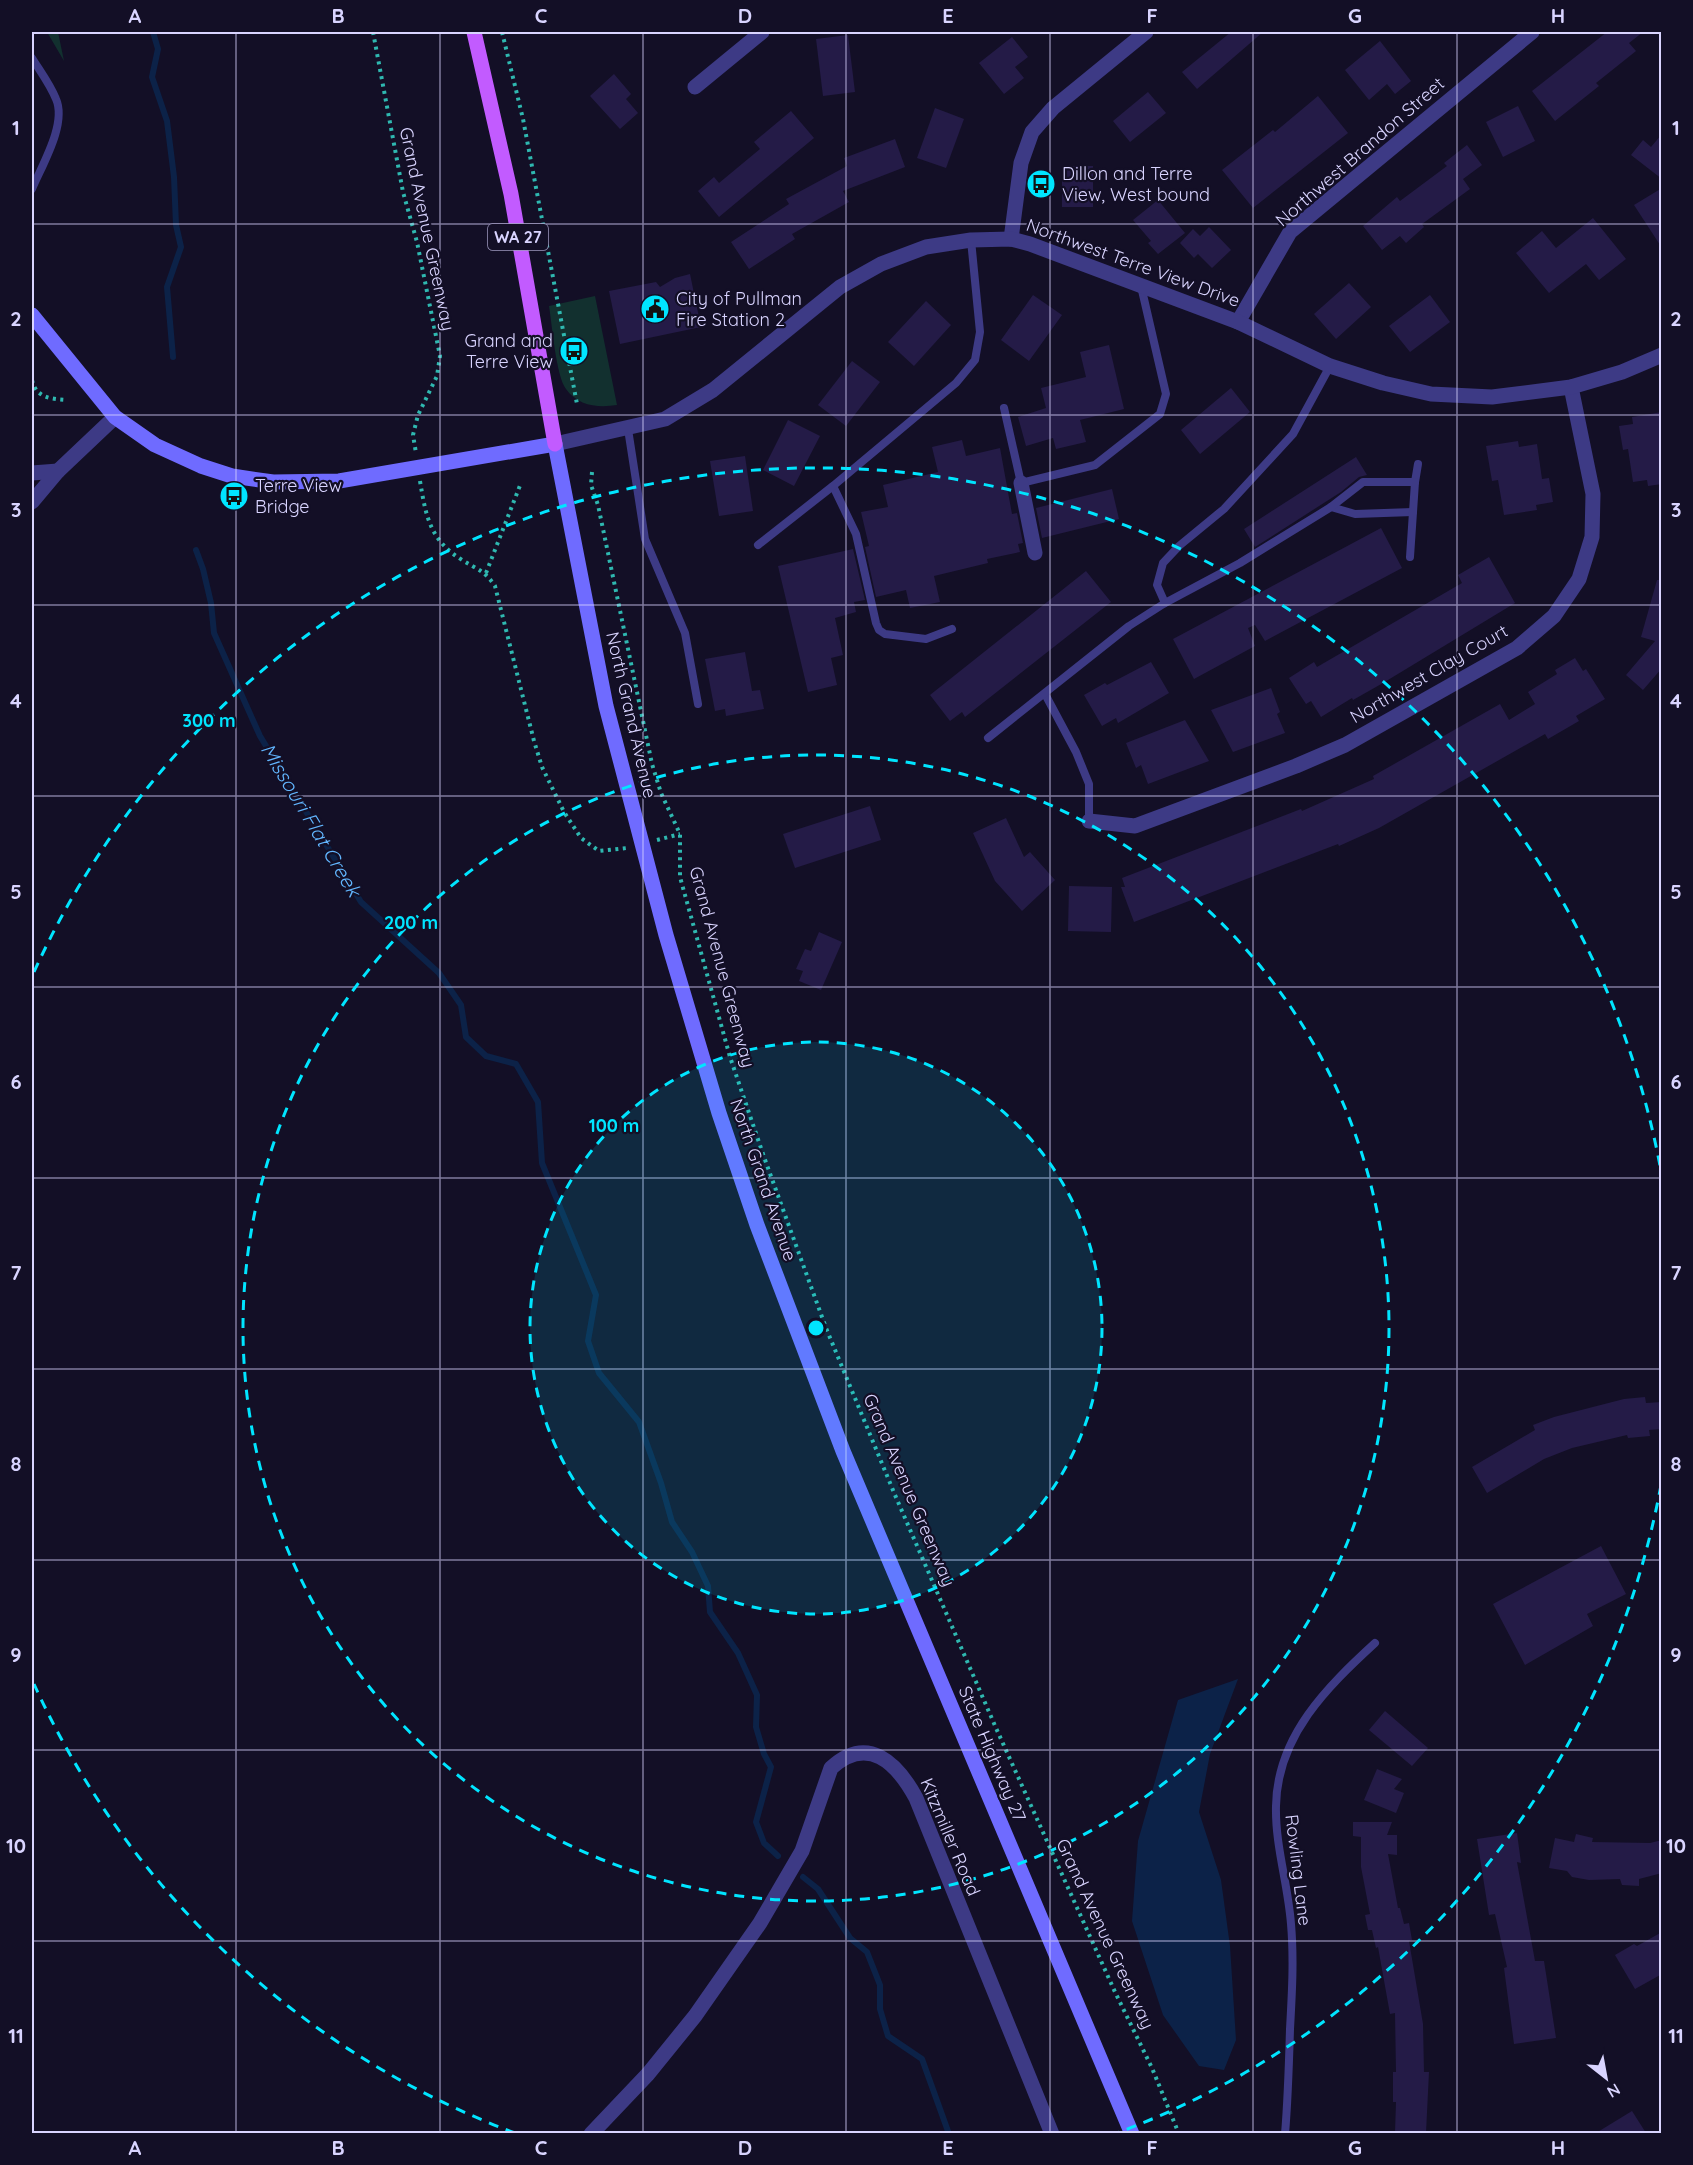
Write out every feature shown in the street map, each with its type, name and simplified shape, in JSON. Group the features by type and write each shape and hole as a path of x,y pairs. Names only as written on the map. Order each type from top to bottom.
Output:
{"main road":[{"name":"North Grand Avenue","path":"474,32 511,194 555,444 606,706 666,935 719,1113 757,1225 818,1388"},
{"path":"32,315 115,417 155,445 201,466 231,476 273,482 339,481 555,444"},
{"name":"State Highway 27","path":"818,1388 1132,2133"}],"street":[{"path":"695,87 762,32"},
{"path":"1011,239 1021,163 1032,132 1053,108 1146,32"},
{"name":"Northwest Brandon Street","path":"1238,322 1290,232 1532,32"},
{"name":"Northwest Terre View Drive","path":"555,444 665,419 705,395 840,287 871,270 926,247 970,240 1011,239 1238,322 1330,366 1383,383 1431,393 1492,397 1571,387 1622,372 1662,355"},
{"name":"Northwest Clay Court","path":"1089,821 1135,826 1316,758 1345,745 1516,648 1554,616 1579,579 1592,537 1593,494 1571,387"},
{"path":"32,502 58,471 115,417"},
{"path":"32,473 58,471"},
{"path":"1021,483 1035,553"},
{"name":"Kitzmiller Road","path":"591,2133 648,2074 695,2016 760,1923 802,1851 831,1768 841,1760 866,1753 876,1754 893,1765 916,1798 1052,2133"}],"lane":[{"path":"32,58 57,100 60,118 32,189"},
{"path":"759,544 833,486 956,383 975,360 980,332 970,240"},
{"path":"1004,408 1021,483 1095,465 1160,414 1167,394 1141,285"},
{"path":"1165,603 1157,585 1163,563 1179,546 1224,509 1293,434 1330,366"},
{"path":"628,429 645,539 685,633 698,704"},
{"path":"1410,557 1418,464"},
{"path":"988,738 1129,626 1165,603 1240,563 1331,507 1363,482 1415,482"},
{"path":"833,486 856,534 879,630 885,634 926,639 952,629"},
{"path":"1331,507 1355,514 1413,512"},
{"path":"1045,694 1076,752 1089,784 1089,821"},
{"name":"Rowling Lane","path":"1285,2133 1293,1974 1291,1922 1276,1816 1278,1781 1289,1748 1318,1700 1375,1643"}],"path":[{"name":"Grand Avenue Greenway","path":"373,32 403,192 417,242 440,356 436,376 418,415 413,435 416,457"},
{"path":"502,32 523,119 578,404"},
{"path":"32,351 32,364"},
{"path":"32,380 40,395 49,399 67,400"},
{"name":"Grand Avenue Greenway","path":"592,472 591,484 598,505 652,764 661,793 680,834 680,877 730,1057 764,1157 826,1328 895,1495 996,1728 1115,1992 1152,2067 1179,2133"},
{"path":"419,478 425,511 435,534 447,550 486,573 495,586 534,741 564,812 581,838 599,851 622,849"},
{"path":"486,573 521,483"}],"green space":[{"path":"47,32 58,32 64,61"},
{"path":"595,296 617,405 596,406 576,399 566,389 557,362 549,306"}],"water":[{"path":"1238,1679 1210,1754 1199,1812 1221,1880 1230,1946 1236,2040 1224,2070 1199,2066 1163,2015 1132,1921 1138,1841 1178,1700"}],"building":[{"path":"1231,32 1263,32 1197,89 1182,72"},
{"path":"1607,32 1643,32 1629,43 1636,51 1596,83 1599,86 1555,121 1532,91"},
{"path":"848,35 855,92 823,96 816,39"},
{"path":"1012,37 1028,57 1015,67 1024,78 1004,94 979,63"},
{"path":"1380,41 1411,81 1395,94 1387,84 1369,100 1345,70"},
{"path":"614,74 631,94 626,99 638,113 620,129 590,96"},
{"path":"1148,92 1166,113 1130,142 1113,121"},
{"path":"1318,96 1348,133 1253,208 1222,170 1273,130 1275,132"},
{"path":"1518,106 1535,141 1503,157 1486,122"},
{"path":"935,108 964,119 946,168 917,158"},
{"path":"791,111 814,138 719,217 698,191 714,177 719,183 760,149 754,142"},
{"path":"1662,134 1662,179 1631,155 1643,140 1651,147"},
{"path":"895,139 905,167 843,191 849,202 792,234 795,239 749,269 731,242 789,204 786,199 847,166 844,158"},
{"path":"1467,145 1482,165 1463,179 1470,189 1422,224 1424,227 1406,243 1400,236 1382,250 1363,226 1397,197 1400,201 1447,166 1444,163"},
{"path":"1062,166 1093,166 1093,207 1062,207"},
{"path":"1662,188 1662,248 1634,205"},
{"path":"1158,200 1185,233 1158,254 1148,243 1151,241 1133,220"},
{"path":"1593,218 1626,259 1599,280 1586,264 1549,293 1516,253 1542,231 1556,248"},
{"path":"1209,227 1231,250 1212,268 1198,254 1194,258 1180,243 1193,229 1200,236"},
{"name":"City of Pullman Fire Station 2","path":"690,274 701,327 620,344 609,291 656,282 660,287 675,278"},
{"path":"1349,283 1371,307 1336,339 1314,314"},
{"path":"1033,295 1062,315 1029,361 1001,340"},
{"path":"1430,295 1450,322 1410,352 1389,326"},
{"path":"926,301 951,325 914,366 888,342"},
{"path":"1109,345 1124,409 1080,420 1086,442 1056,449 1053,438 1026,446 1018,417 1046,408 1041,388 1086,377 1080,352"},
{"path":"852,361 880,382 846,426 818,405"},
{"path":"1231,388 1250,412 1200,454 1181,430"},
{"path":"1662,412 1662,484 1648,486 1647,480 1633,482 1628,449 1623,450 1619,426 1633,424 1632,417"},
{"path":"788,420 820,436 794,486 763,470"},
{"path":"962,440 966,456 1000,448 1012,514 1017,513 1023,543 1018,544 1020,552 987,559 988,563 934,576 940,602 910,608 906,590 876,597 865,547 869,546 861,512 888,507 883,485 938,472 932,447"},
{"path":"1518,441 1519,447 1537,444 1542,479 1549,478 1553,502 1536,505 1537,510 1504,515 1498,480 1492,481 1486,446"},
{"path":"745,456 753,511 719,516 710,461"},
{"path":"1356,457 1367,475 1359,477 1341,492 1255,547 1244,529"},
{"path":"1112,489 1119,519 1042,538 1036,508"},
{"path":"1381,528 1402,568 1265,641 1255,625 1248,628 1255,646 1194,679 1173,639"},
{"path":"853,549 865,600 854,602 856,612 835,618 843,655 831,658 837,685 808,692 778,566"},
{"path":"1489,557 1515,603 1383,683 1321,717 1311,701 1306,704 1289,678 1314,662 1317,667 1462,583 1458,575"},
{"path":"1086,571 1111,602 965,717 962,712 950,721 930,695"},
{"path":"1657,580 1662,580 1662,668 1643,690 1626,675 1655,641 1641,637"},
{"path":"745,652 752,691 760,690 764,709 726,716 725,709 715,711 705,659"},
{"path":"1575,658 1583,671 1586,669 1605,699 1576,716 1579,721 1548,739 1545,734 1379,828 1339,846 1338,844 1134,922 1121,887 1125,887 1122,878 1301,809 1302,811 1374,779 1373,776 1500,704 1509,720 1535,704 1528,692 1557,674 1555,670"},
{"path":"1151,662 1169,693 1118,723 1116,718 1102,726 1084,695"},
{"path":"1271,688 1280,712 1277,714 1285,733 1233,752 1211,710"},
{"path":"1185,720 1209,761 1148,784 1141,765 1136,768 1126,743"},
{"path":"870,806 881,840 795,868 783,834"},
{"path":"1006,818 1024,857 1030,852 1055,880 1022,911 995,881 973,833"},
{"path":"1069,886 1112,887 1111,932 1068,931"},
{"path":"819,932 842,942 821,990 799,981 803,971 796,969 805,949 811,951"},
{"path":"1645,1397 1646,1403 1662,1402 1662,1429 1649,1430 1650,1436 1628,1438 1627,1435 1572,1448 1544,1459 1487,1493 1472,1467 1535,1430 1533,1425 1554,1417 1624,1399"},
{"path":"1601,1546 1626,1594 1587,1614 1593,1626 1525,1665 1493,1604"},
{"path":"1385,1711 1428,1748 1412,1766 1369,1730"},
{"path":"1377,1769 1402,1779 1394,1789 1404,1793 1396,1813 1364,1800"},
{"path":"1353,1822 1392,1822 1387,1835 1397,1835 1397,1855 1388,1854 1398,1908 1400,1908 1404,1924 1409,1923 1412,1940 1409,1941 1423,2024 1424,2072 1429,2072 1426,2133 1395,2133 1396,2102 1393,2102 1393,2072 1396,2072 1395,2013 1390,2014 1378,1947 1376,1948 1372,1930 1368,1930 1365,1915 1370,1914 1361,1867 1361,1837 1353,1836"},
{"path":"1517,1833 1521,1863 1517,1862 1535,1961 1544,1961 1556,2038 1514,2044 1504,1968 1507,1967 1495,1914 1489,1915 1477,1839"},
{"path":"1576,1834 1593,1838 1592,1842 1650,1843 1662,1840 1662,1873 1639,1879 1639,1886 1622,1885 1620,1879 1589,1880 1572,1877 1567,1871 1549,1868 1555,1838 1574,1842"},
{"path":"1662,1932 1662,1974 1635,1989 1615,1955"},
{"path":"1632,2111 1646,2133 1596,2133"}],"waterway":[{"name":"Missouri Flat Creek","path":"153,32 158,49 152,77 167,121 174,177 176,225 181,247 167,287 173,357"},
{"name":"Missouri Flat Creek","path":"196,550 211,603 214,633 260,736 361,902 439,973 461,1005 466,1037 486,1056 516,1064 538,1102 542,1163 596,1295 588,1341 599,1373 639,1422 672,1522 692,1552 708,1586 710,1612 738,1653 757,1695 756,1727 764,1754 771,1767 756,1822 764,1843 778,1856"},
{"name":"Missouri Flat Creek","path":"803,1877 818,1889 850,1938 867,1952 880,1985 880,2009 888,2036 922,2059 949,2134"}],"place":[{"name":"Dillon and Terre View, West bound","path":"1041,184"},
{"name":"City of Pullman Fire Station 2","path":"655,309"},
{"name":"Grand and Terre View","path":"574,351"},
{"name":"Terre View Bridge","path":"234,496"}]}
